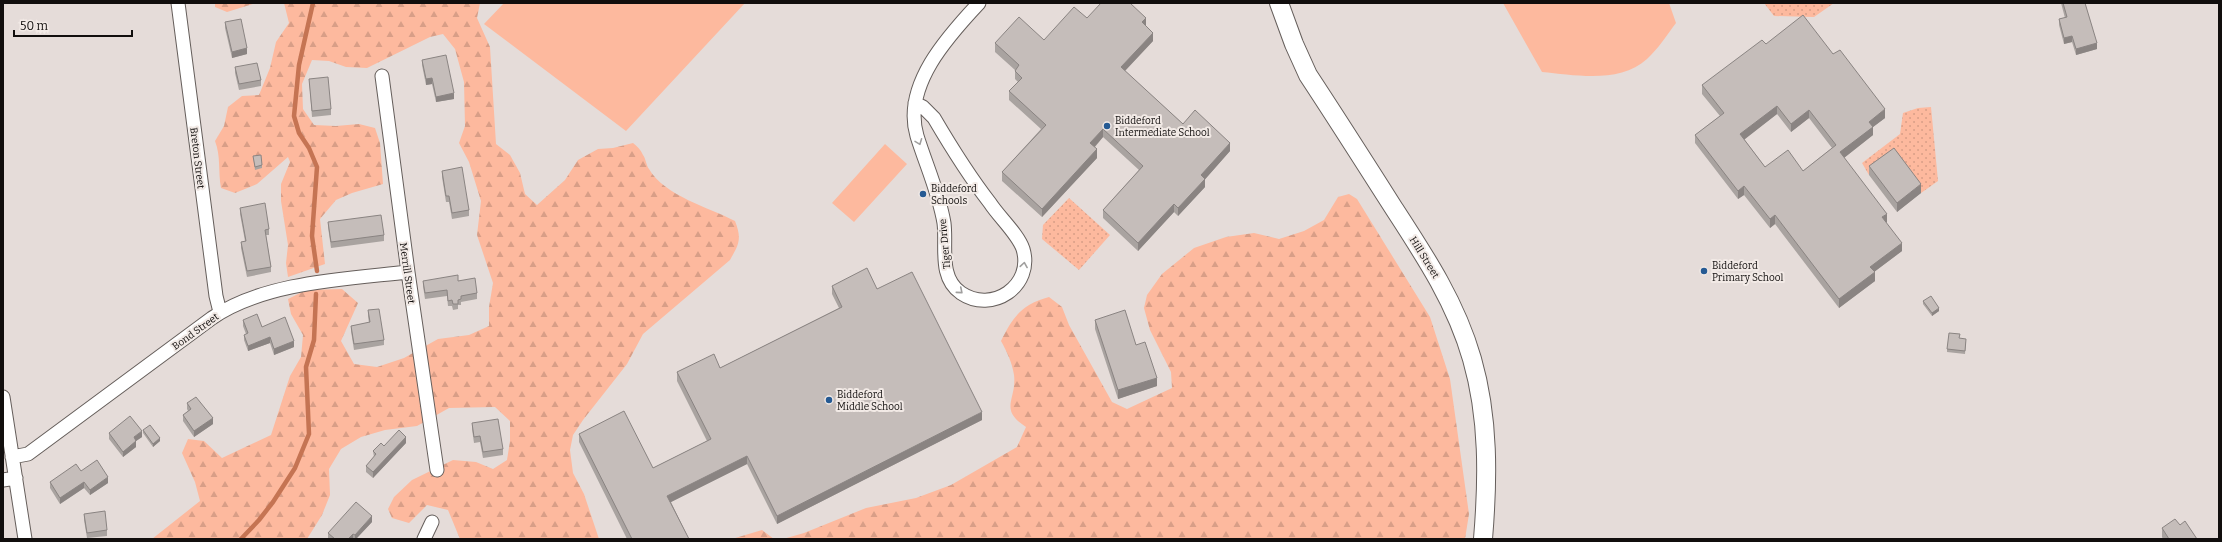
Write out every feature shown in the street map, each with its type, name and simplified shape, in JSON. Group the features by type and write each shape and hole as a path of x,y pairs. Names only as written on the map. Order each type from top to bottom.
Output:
{"street":[{"name":"Breton Street","path":"178,3 216,296 220,312"},
{"name":"Tiger Drive","path":"915,103 923,107 934,118 988,202 1019,240 1023,248 1025,264 1020,278 1012,290 997,299 987,301 970,298 960,292 947,275 943,221 917,135 915,103 930,63 980,3"},
{"name":"Hill Street","path":"1279,3 1294,44 1308,75 1436,273 1458,317 1472,360 1484,422 1487,476 1483,539"},
{"name":"Merrill Street","path":"382,76 408,272 437,470"},
{"name":"Bond Street","path":"12,457 28,454 220,312 242,301 282,289 408,272"},
{"path":"3,397 12,457 9,479 24,539"},
{"path":"424,539 432,522"}],"green space":[{"path":"215,3 256,3 227,12 215,7"},
{"path":"284,3 480,3 477,18 490,47 496,144 510,155 520,173 525,194 537,205 565,180 578,160 598,149 613,148 633,143 641,151 649,169 665,187 688,200 735,221 739,237 736,250 730,260 643,334 627,364 573,435 570,450 573,473 584,494 599,539 460,539 448,510 427,505 409,523 392,518 388,509 394,497 412,480 453,460 476,462 493,469 507,460 510,441 510,421 495,407 449,408 417,426 385,430 361,437 341,449 329,469 330,495 322,515 307,539 152,539 200,501 195,482 182,453 188,439 204,441 222,458 271,435 290,376 301,357 303,335 291,314 288,299 306,290 342,289 358,303 341,341 354,364 377,367 404,358 438,339 469,335 489,326 489,307 493,283 477,235 481,201 469,162 459,143 465,126 464,82 455,49 443,34 430,37 367,68 346,67 329,61 312,60 302,84 303,109 314,125 336,126 359,124 375,128 380,143 383,184 352,193 336,200 320,219 325,264 288,277 286,263 288,245 281,201 281,184 290,162 288,157 257,184 235,193 221,188 218,152 215,141 224,126 228,107 242,96 259,95 270,68 276,42 289,23"},
{"path":"504,3 745,3 626,131 484,24"},
{"path":"1503,3 1669,3 1676,23 1647,59 1636,67 1624,72 1611,75 1583,76 1542,72"},
{"path":"1764,3 1834,3 1814,17 1774,16"},
{"path":"1931,107 1938,181 1921,193 1894,156 1869,175 1862,163 1900,134 1903,113 1918,108"},
{"path":"885,144 907,164 854,222 832,203"},
{"path":"1349,194 1357,199 1430,317 1450,379 1469,514 1465,539 783,539 804,533 866,508 916,498 951,485 1017,447 1026,427 1013,415 1011,409 1014,375 1009,357 1001,341 1014,318 1032,303 1049,297 1062,307 1069,325 1112,402 1127,409 1172,388 1171,372 1150,330 1144,308 1147,295 1162,274 1194,248 1226,237 1254,233 1279,239 1304,231 1324,220 1338,197"},
{"path":"1069,198 1110,235 1079,270 1042,239 1043,225"},
{"path":"762,530 774,539 732,539"}],"building":[{"name":"Biddeford Intermediate School","path":"1101,3 1130,3 1146,18 1142,22 1153,33 1121,67 1183,124 1195,110 1230,143 1201,175 1205,179 1178,208 1174,204 1138,243 1103,210 1143,166 1103,129 1090,143 1097,149 1042,209 1002,172 1046,125 1009,91 1022,78 1015,71 1019,65 995,43 1019,17 1044,40 1074,7 1087,18"},
{"path":"2063,3 2085,3 2097,43 2076,49 2072,36 2064,38 2059,19 2067,17"},
{"path":"1803,15 1833,54 1840,50 1885,109 1869,122 1873,127 1840,152 1887,214 1882,217 1902,243 1870,267 1875,272 1839,299 1775,215 1770,219 1744,186 1738,191 1695,135 1724,113 1702,85 1762,40 1766,44","holes":["1777,106 1791,124 1809,110 1836,145 1803,171 1788,150 1765,167 1740,134"]},
{"path":"241,19 247,48 232,52 225,22"},
{"path":"446,55 454,93 436,97 432,78 426,79 422,60"},
{"path":"257,63 261,80 239,84 235,67"},
{"path":"328,77 331,109 312,111 309,79"},
{"path":"1894,148 1921,184 1897,203 1869,166"},
{"path":"261,155 262,165 255,167 253,156"},
{"path":"462,167 469,210 452,213 449,196 446,196 442,171"},
{"path":"265,203 269,229 265,230 271,267 247,271 241,242 246,241 240,208"},
{"path":"381,215 384,235 331,242 328,222"},
{"name":"Biddeford Middle School","path":"867,268 877,289 912,272 982,412 777,516 747,456 667,496 689,539 632,539 579,434 624,411 653,468 711,439 677,372 714,354 720,368 842,307 832,286"},
{"path":"458,275 458,281 475,278 477,293 461,296 461,299 458,300 458,304 453,304 452,300 448,301 447,290 425,293 423,281"},
{"path":"1931,296 1939,308 1932,313 1923,301"},
{"path":"379,309 384,340 354,344 351,326 370,322 368,310"},
{"path":"1125,310 1136,345 1145,342 1157,378 1118,390 1095,320"},
{"path":"257,314 262,327 285,317 294,341 274,349 270,337 248,346 244,335 248,333 243,320"},
{"path":"1949,333 1960,334 1959,338 1966,339 1965,351 1947,349"},
{"path":"196,397 213,418 194,431 183,415 191,409 187,403"},
{"path":"130,416 142,431 134,437 136,441 123,452 109,433"},
{"path":"498,419 503,449 483,452 480,436 474,437 472,423"},
{"path":"150,425 160,438 153,444 143,430"},
{"path":"399,430 406,437 373,472 366,466 376,454 373,451 381,443 384,446"},
{"path":"97,460 108,477 90,490 84,482 60,498 50,482 76,464 81,471"},
{"path":"356,502 372,516 355,535 353,534 348,539 335,539 328,533"},
{"path":"105,511 107,530 87,533 84,514"},
{"path":"2175,519 2180,525 2185,521 2197,539 2169,539 2162,528"}],"waterway":[{"path":"313,3 299,65 294,116 299,133 309,148 317,167 312,236 317,271"},
{"path":"241,539 273,502 295,468 309,434 306,367 314,340 316,294"}],"place":[{"name":"Biddeford Intermediate School","path":"1107,126"},
{"name":"Biddeford Schools","path":"923,194"},
{"name":"Biddeford Primary School","path":"1704,271"},
{"name":"Biddeford Middle School","path":"829,400"}]}
